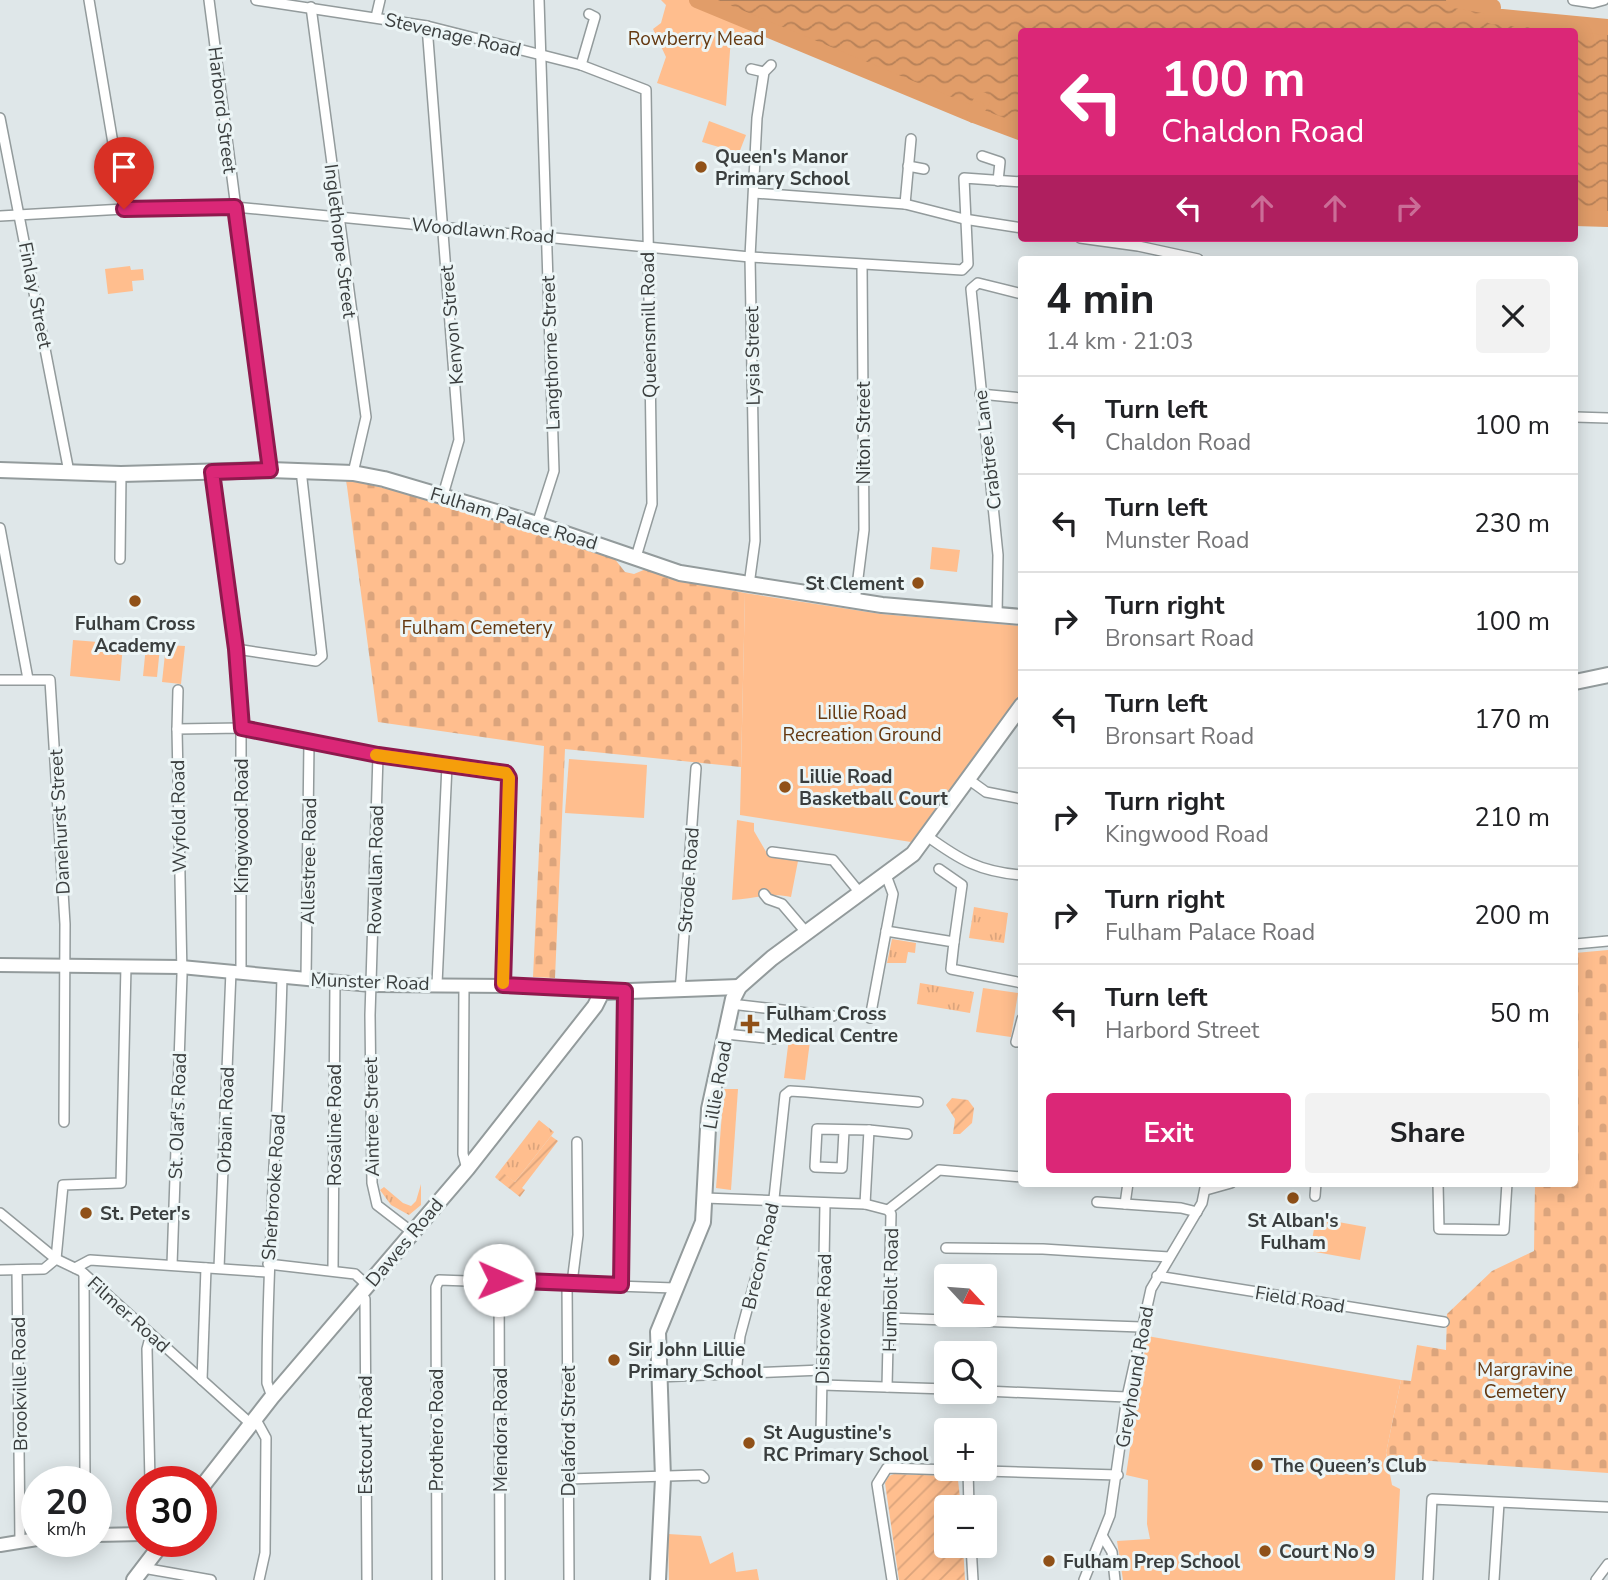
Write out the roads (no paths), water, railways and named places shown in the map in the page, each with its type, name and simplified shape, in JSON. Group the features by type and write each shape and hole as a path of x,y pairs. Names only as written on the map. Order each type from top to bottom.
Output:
{"main road":[{"name":"Fulham Palace Road","path":"0,470 121,474 270,470 353,473 443,495 680,573 855,601 1018,617"},
{"path":"1578,681 1608,675"},
{"name":"Lillie Road","path":"658,1580 663,1478 658,1332 674,1288 697,1241 705,1198 709,1109 732,1004 739,987 806,931 913,854 1018,713"},
{"name":"Munster Road","path":"602,992 739,987"},
{"name":"Dawes Road","path":"217,1467 272,1396 467,1169 595,1006 602,992"},
{"path":"134,1580 151,1557"}],"street":[{"path":"89,0 124,209"},
{"name":"Harbord Street","path":"209,0 270,470"},
{"name":"Stevenage Road","path":"256,0 426,26 581,65 646,90"},
{"path":"376,17 380,0"},
{"name":"Langthorne Street","path":"537,524 554,471 539,0"},
{"path":"1573,0 1593,3 1604,0"},
{"name":"Inglethorpe Street","path":"311,7 366,417 353,473"},
{"path":"581,65 595,15"},
{"name":"Kenyon Street","path":"426,26 460,440 443,495"},
{"name":"Lysia Street","path":"749,585 755,541 750,257 757,126 767,69 751,69"},
{"name":"Queensmill Road","path":"636,557 652,504 646,246 646,90"},
{"name":"Finlay Street","path":"0,118 69,472"},
{"path":"905,204 911,139"},
{"path":"982,156 1000,162 998,181"},
{"path":"908,166 924,170"},
{"path":"964,219 964,178 1018,182"},
{"path":"754,193 905,204 964,219 1018,227"},
{"name":"Woodlawn Road","path":"0,216 124,209 235,207 750,257 965,270 968,264 964,219"},
{"path":"1109,242 1184,256"},
{"name":"Niton Street","path":"855,601 864,530 862,265"},
{"name":"Crabtree Lane","path":"997,616 997,543 980,394 972,285 978,283 1018,293"},
{"path":"980,394 1018,398"},
{"path":"1578,417 1608,418"},
{"path":"236,649 316,660 322,656 301,470"},
{"name":"Kingwood Road","path":"212,472 236,649 242,728 236,971"},
{"path":"120,559 121,474"},
{"path":"0,528 28,679 0,680"},
{"name":"Danehurst Street","path":"28,679 50,680 65,964 64,1122"},
{"name":"Wyfold Road","path":"178,690 181,967"},
{"path":"177,729 242,728 378,755 506,773 509,778 503,985"},
{"name":"Allestree Road","path":"306,979 309,743"},
{"name":"Rowallan Road","path":"372,985 378,755"},
{"path":"436,984 447,765"},
{"name":"Strode Road","path":"680,991 695,768"},
{"path":"968,779 986,792 1018,798"},
{"path":"927,836 974,866 994,873 1018,875"},
{"path":"772,852 833,860 860,893"},
{"path":"939,869 962,885 951,969 1018,982"},
{"path":"870,1017 892,894 886,875"},
{"path":"764,894 768,899 782,904 806,931"},
{"path":"886,931 954,942"},
{"path":"1578,944 1608,941"},
{"name":"Munster Road","path":"0,965 181,967 372,985 503,985 584,988 602,992"},
{"path":"0,1270 44,1269 56,1259 63,1185 121,1182 126,966"},
{"name":"St. Olaf's Road","path":"172,1265 181,967"},
{"name":"Orbain Road","path":"219,1268 236,971"},
{"name":"Sherbrooke Road","path":"272,1396 267,1383 267,1268 277,1144 282,976"},
{"name":"Rosaline Road","path":"333,1269 335,982"},
{"name":"Aintree Street","path":"372,985 373,1195 377,1205 412,1232"},
{"path":"464,985 463,1154 467,1169"},
{"path":"621,1285 625,991"},
{"path":"732,1004 833,1016"},
{"path":"726,1034 774,1039"},
{"path":"1016,1042 1018,1034"},
{"name":"Brecon Road","path":"736,1374 740,1336 774,1202 785,1095 790,1091 918,1102"},
{"path":"844,1130 842,1168 815,1167 817,1129 869,1130 907,1134"},
{"path":"865,1204 869,1130"},
{"name":"Delaford Street","path":"569,1580 569,1282 578,1235 578,1142"},
{"path":"888,1210 930,1175 946,1168 1018,1177"},
{"path":"1125,1204 1127,1187"},
{"name":"Greyhound Road","path":"1084,1580 1103,1538 1118,1475 1127,1397 1141,1327 1157,1276 1197,1212 1206,1187"},
{"path":"1315,1196 1316,1187"},
{"path":"1438,1187 1440,1229 1471,1230 1504,1230 1507,1187"},
{"name":"Humbolt Road","path":"705,1198 865,1204 888,1210 891,1214 887,1387"},
{"path":"1097,1202 1197,1212"},
{"name":"Disbrowe Road","path":"821,1433 825,1204"},
{"name":"Filmer Road","path":"0,1213 56,1259 84,1274 202,1380 253,1421"},
{"path":"946,1248 1043,1249 1169,1257"},
{"path":"75,1268 90,1260 206,1268 333,1269 355,1274 363,1289"},
{"path":"202,1380 206,1268"},
{"name":"Brookville Road","path":"17,1270 20,1541"},
{"path":"84,1274 85,1466"},
{"name":"Field Road","path":"1157,1276 1444,1322"},
{"name":"Prothero Road","path":"437,1580 436,1287 439,1280 499,1280"},
{"path":"499,1280 674,1288"},
{"name":"Mendora Road","path":"499,1280 500,1580"},
{"name":"Estcourt Road","path":"363,1289 367,1580"},
{"path":"890,1318 1141,1327"},
{"path":"150,1466 147,1349 151,1334"},
{"path":"658,1377 822,1370"},
{"path":"822,1385 934,1389"},
{"path":"997,1392 1127,1397"},
{"path":"253,1421 266,1438 265,1553 259,1580"},
{"path":"892,1580 877,1484 883,1471 900,1466 934,1468"},
{"path":"997,1471 1118,1475"},
{"path":"568,1479 701,1475 704,1478"},
{"path":"1428,1580 1432,1499 1608,1507"},
{"path":"1494,1580 1499,1503"},
{"path":"1103,1538 1112,1552 1115,1580"},
{"path":"0,1545 20,1541"},
{"path":"972,1558 973,1580"},
{"path":"1596,1580 1608,1564"},
{"path":"143,1568 211,1580"}],"water":[{"path":"697,0 1454,0 1493,7 1493,16 1608,27 1608,219 1578,218 1578,28 1018,28 1018,131"}],"waterway":[{"path":"697,0 974,115 982,100"},
{"path":"1454,0 1493,7 1492,16 1608,27"},
{"path":"977,109 974,115 1018,132"},
{"path":"1578,218 1608,219"}],"place":[{"name":"Queen's Manor Primary School","path":"701,167"},
{"name":"St Clement","path":"918,583"},
{"name":"Fulham Cross Academy","path":"135,601"},
{"name":"Lillie Road Basketball Court","path":"785,787"},
{"name":"Fulham Cross Medical Centre","path":"750,1024"},
{"name":"St Alban's Fulham","path":"1293,1198"},
{"name":"St. Peter's","path":"86,1213"},
{"name":"Sir John Lillie Primary School","path":"614,1360"},
{"name":"St Augustine's RC Primary School","path":"749,1443"},
{"name":"The Queen’s Club","path":"1257,1465"},
{"name":"Court No 9","path":"1265,1551"},
{"name":"Fulham Prep School","path":"1049,1561"}],"park label":[{"name":"Rowberry Mead","path":"696,38"},
{"name":"Fulham Cemetery","path":"477,627"},
{"name":"Lillie Road Recreation Ground","path":"862,723"},
{"name":"Margravine Cemetery","path":"1525,1380"}]}
